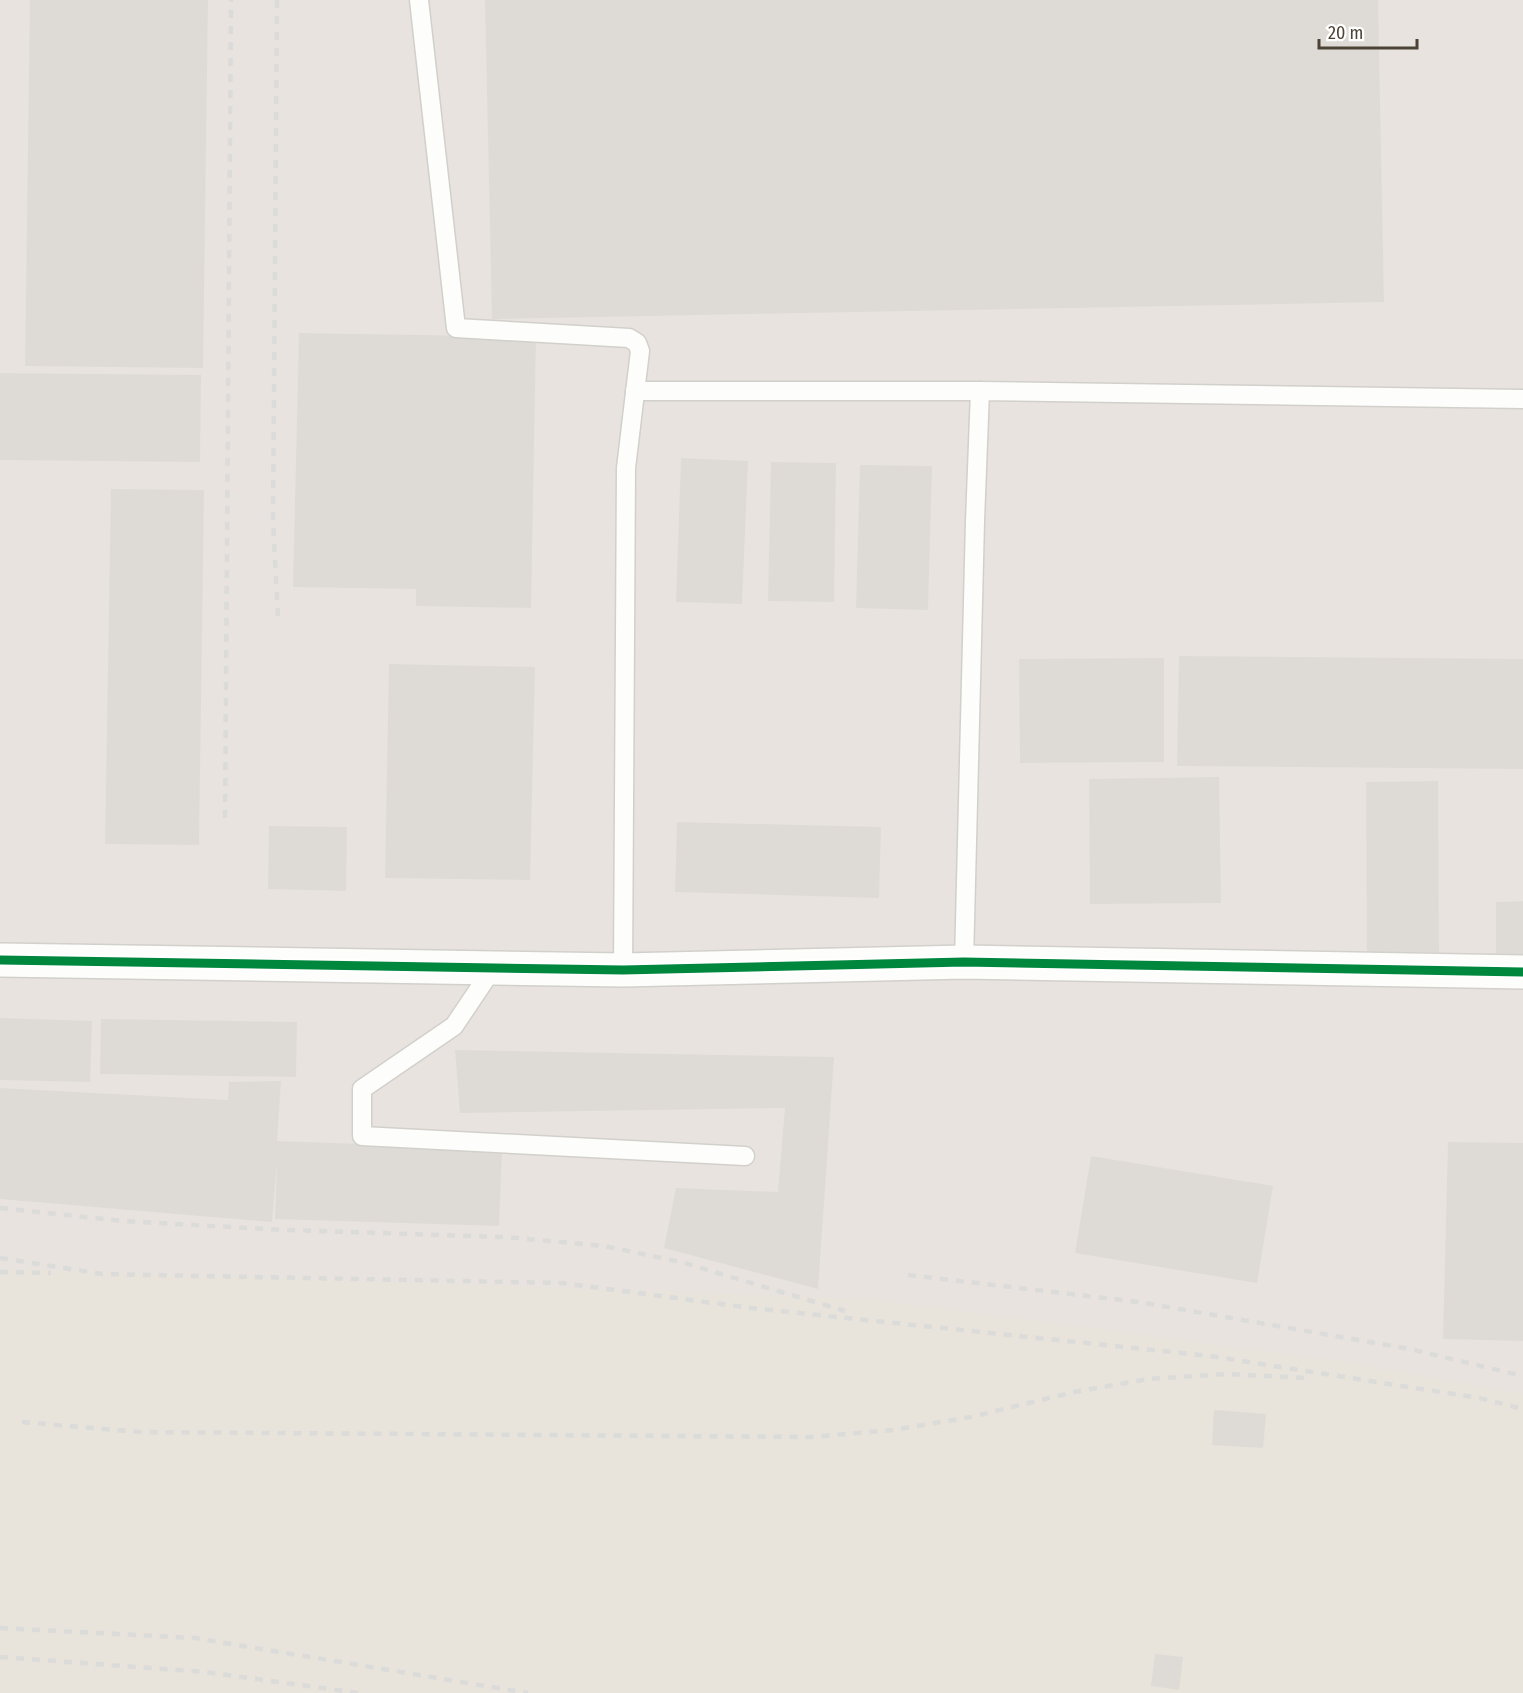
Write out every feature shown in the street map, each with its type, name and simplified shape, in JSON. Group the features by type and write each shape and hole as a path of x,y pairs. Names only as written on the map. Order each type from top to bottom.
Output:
{"street":[{"path":"0,960 623,970 964,962 1523,972"}],"lane":[{"path":"419,0 456,328 629,338 637,344 640,351 626,468 623,970"},
{"path":"635,391 980,391 1523,399"},
{"path":"964,962 980,391"},
{"path":"493,968 454,1026 362,1089 362,1136 745,1156"}],"shaded area":[{"path":"0,0 1523,0 1523,1693 0,1693"},
{"path":"0,0 1523,0 1523,1393 1333,1360 872,1299 0,1268"}],"building":[{"path":"30,0 208,0 203,368 25,366"},
{"path":"485,0 1378,0 1384,302 492,319"},
{"path":"299,333 536,337 531,608 416,606 416,589 293,587"},
{"path":"0,373 201,375 200,462 0,460"},
{"path":"681,458 748,461 742,604 676,602"},
{"path":"771,462 836,463 834,602 768,601"},
{"path":"860,465 932,466 928,610 856,608"},
{"path":"111,489 204,490 199,845 105,844"},
{"path":"1179,656 1523,659 1523,769 1177,766"},
{"path":"1164,658 1164,762 1020,763 1019,659"},
{"path":"389,664 535,667 530,880 385,878"},
{"path":"1219,777 1221,903 1090,904 1089,779"},
{"path":"1438,781 1439,952 1367,952 1366,782"},
{"path":"677,822 881,827 879,898 675,892"},
{"path":"269,826 347,827 346,891 268,889"},
{"path":"1523,901 1523,955 1496,955 1496,902"},
{"path":"0,1018 92,1021 90,1082 0,1080"},
{"path":"101,1019 297,1022 296,1077 100,1074"},
{"path":"455,1050 834,1057 818,1289 664,1248 676,1188 778,1192 785,1108 460,1113"},
{"path":"281,1081 277,1141 502,1149 499,1226 275,1219 277,1162 272,1222 0,1199 0,1088 228,1100 229,1082"},
{"path":"1448,1142 1523,1143 1523,1341 1443,1339"},
{"path":"1091,1156 1273,1186 1257,1283 1075,1253"},
{"path":"1214,1410 1266,1414 1263,1448 1212,1445"},
{"path":"1155,1654 1183,1657 1179,1690 1151,1686"}],"railway":[{"path":"225,818 231,0"},
{"path":"277,0 273,520 278,617"},
{"path":"0,1208 123,1221 284,1230 506,1237 604,1246 681,1262 845,1311"},
{"path":"0,1258 102,1274 562,1283 751,1308 1210,1356 1479,1398 1523,1409"},
{"path":"0,1272 51,1273"},
{"path":"908,1275 1139,1302 1410,1349 1523,1376"},
{"path":"22,1422 139,1432 811,1437 893,1430 971,1417 1074,1392 1149,1379 1227,1374 1306,1378"},
{"path":"0,1628 195,1638 528,1693"},
{"path":"0,1657 205,1672 359,1693"}],"cycle path":[{"path":"0,960 623,970 964,962 1523,972"}]}
